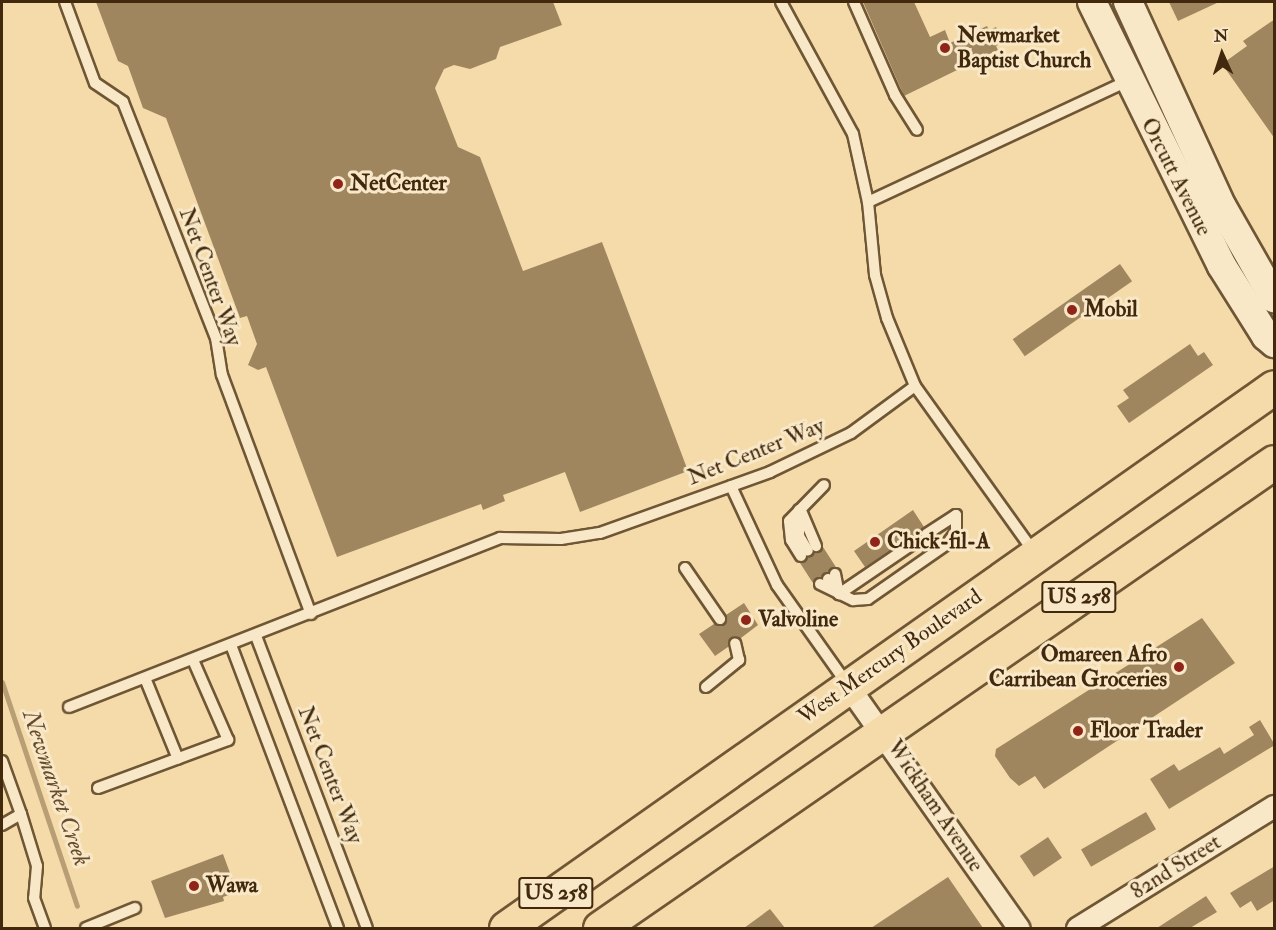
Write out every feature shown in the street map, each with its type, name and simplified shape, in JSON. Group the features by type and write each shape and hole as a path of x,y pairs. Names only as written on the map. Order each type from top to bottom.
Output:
{"highway":[{"name":"West Mercury Boulevard","path":"506,928 1275,387"},
{"name":"US 258","path":"600,928 1275,462"}],"main road":[{"name":"Orcutt Avenue","path":"1128,2 1222,207 1275,298"},
{"name":"Orcutt Avenue","path":"1094,6 1128,81 1222,266 1266,336 1275,343"},
{"path":"1094,6 1122,30 1145,74 1155,78 1162,75"}],"street":[{"name":"Wickham Avenue","path":"848,686 884,731 1019,928"},
{"name":"82nd Street","path":"1077,928 1275,806"}],"lane":[{"name":"Net Center Way","path":"65,2 95,82 123,102 216,338 222,375 311,614"},
{"path":"780,2 848,120 868,202 875,275 887,318 915,386 1036,554"},
{"path":"854,2 895,95 917,130"},
{"path":"868,202 1128,81"},
{"name":"Net Center Way","path":"69,707 256,636 500,538 561,538 600,533 731,486 830,444 869,421 915,386"},
{"path":"802,504 808,551 789,531 789,521 802,504 824,485"},
{"path":"731,486 777,585 848,686"},
{"path":"839,594 827,579 839,594 853,600 868,599 946,544 956,532 956,515 927,534"},
{"path":"839,594 911,545"},
{"path":"685,568 720,619"},
{"name":"Net Center Way","path":"256,636 368,928"},
{"path":"706,687 739,660 735,643"},
{"name":"Net Center Way","path":"231,645 338,928"},
{"path":"98,788 228,740 193,660"},
{"path":"145,678 178,759"},
{"path":"2,761 37,866 34,898 45,928"},
{"path":"2,825 21,814"},
{"path":"86,928 135,908"}],"building":[{"path":"96,2 553,2 562,25 500,47 496,59 470,69 454,65 444,69 435,88 458,147 480,157 523,271 602,242 688,471 580,512 565,472 503,495 505,501 483,510 481,504 337,557 266,367 258,370 248,365 257,344 247,316 240,318 166,118 143,108 128,66 118,61"},
{"name":"Newmarket Baptist Church","path":"863,2 914,2 930,37 945,30 950,43 987,26 989,30 996,27 1003,42 996,46 998,50 904,96"},
{"path":"1169,2 1219,2 1178,21"},
{"path":"1275,19 1275,139 1222,64 1247,46 1243,41"},
{"name":"Mobil","path":"1120,264 1132,281 1025,356 1013,339"},
{"path":"1190,344 1198,356 1204,352 1213,365 1129,423 1117,406 1129,398 1123,390"},
{"path":"913,510 924,527 921,539 935,543 922,552 917,540 907,539 865,567 854,551"},
{"path":"823,547 836,567 813,582 800,562"},
{"path":"744,603 758,625 741,638 730,637 728,647 715,656 699,634 714,624 724,625 726,615"},
{"path":"1202,618 1235,663 1044,789 1035,776 1019,786 1010,778 995,756 996,749"},
{"path":"1260,720 1275,745 1169,809 1150,779 1174,764 1179,771 1220,747 1224,754 1254,735 1249,727"},
{"path":"1146,812 1156,829 1091,867 1081,849"},
{"path":"1048,837 1062,858 1034,877 1020,856"},
{"name":"Wawa","path":"223,854 237,892 223,897 224,901 165,918 151,881"},
{"path":"1275,866 1275,900 1257,911 1251,901 1240,908 1230,893"},
{"path":"948,877 983,928 871,928"},
{"path":"1206,896 1217,912 1190,928 1157,928"},
{"path":"770,909 785,928 744,928"}],"waterway":[{"name":"Newmarket Creek","path":"2,682 77,906"}],"place":[{"name":"Newmarket Baptist Church","path":"945,48"},
{"name":"NetCenter","path":"338,184"},
{"name":"Mobil","path":"1072,310"},
{"name":"Chick-fil-A","path":"875,542"},
{"name":"Valvoline","path":"746,620"},
{"name":"Omareen Afro Carribean Groceries","path":"1179,667"},
{"name":"Floor Trader","path":"1078,731"},
{"name":"Wawa","path":"194,886"}]}
